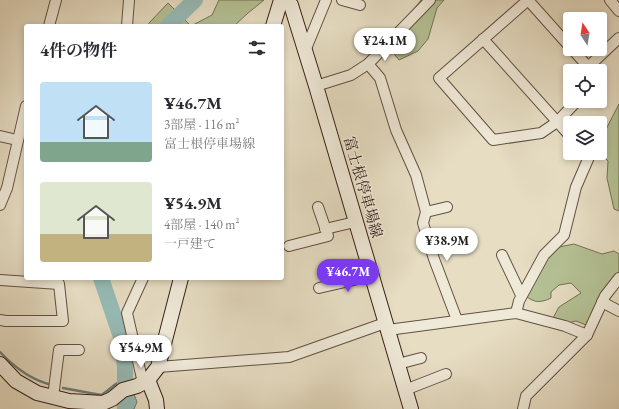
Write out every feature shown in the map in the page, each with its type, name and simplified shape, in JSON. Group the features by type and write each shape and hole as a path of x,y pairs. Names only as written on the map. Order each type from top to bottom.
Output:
{"main road":[{"path":"274,24 281,0"},
{"name":"富士根停車場線","path":"286,0 291,5 316,86 411,409"},
{"path":"0,364 16,381 37,393 69,401 102,406 123,390 143,383 158,368 180,280"},
{"path":"143,383 156,400 157,409"}],"street":[{"path":"50,24 56,0"},
{"path":"127,24 129,0"},
{"path":"305,51 326,0"},
{"path":"342,0 360,4"},
{"path":"316,86 351,75 368,64 430,0"},
{"path":"563,38 528,0 439,78 493,140 541,133 557,122 570,108"},
{"path":"610,0 619,11"},
{"path":"595,64 619,38"},
{"path":"483,39 563,128"},
{"path":"578,56 586,64"},
{"path":"368,64 380,78 396,130 416,175 426,212 424,223 434,259 457,320"},
{"path":"0,205 7,188 24,114"},
{"path":"0,136 18,140"},
{"path":"516,313 518,301 544,255 564,235 576,187 588,160"},
{"path":"289,246 328,236 318,207"},
{"path":"426,212 447,207"},
{"path":"325,229 355,222"},
{"path":"502,255 521,296"},
{"path":"319,288 371,276"},
{"path":"522,409 526,396 587,335 605,296 619,278"},
{"path":"0,280 59,284 62,321 0,320"},
{"path":"142,280 127,313 143,383"},
{"path":"602,302 619,311"},
{"path":"158,368 289,357 386,326 516,313 565,326 587,335"},
{"path":"53,397 59,350 79,350"},
{"path":"398,364 421,358"},
{"path":"405,390 446,374"}],"green space":[{"path":"219,0 264,0 236,24 195,24 212,15"},
{"path":"421,0 444,0 437,8 428,39 418,51 399,60 387,45"},
{"path":"168,3 189,24 148,24"},
{"path":"619,104 619,211 614,209 607,178 607,127"},
{"path":"574,244 602,254 614,251 619,254 619,275 595,314 586,325 576,321 564,324 553,318 559,307 581,293 571,283 559,285 551,292 551,298 544,301 538,302 526,296 532,283 554,248"}],"water":[{"path":"132,389 137,402 134,409 120,409 125,393"}],"waterway":[{"path":"170,24 195,0"},
{"path":"102,280 121,337 125,367 125,409"},
{"path":"0,352 30,377 52,385"},
{"path":"63,388 101,395 119,382 125,380"}]}
